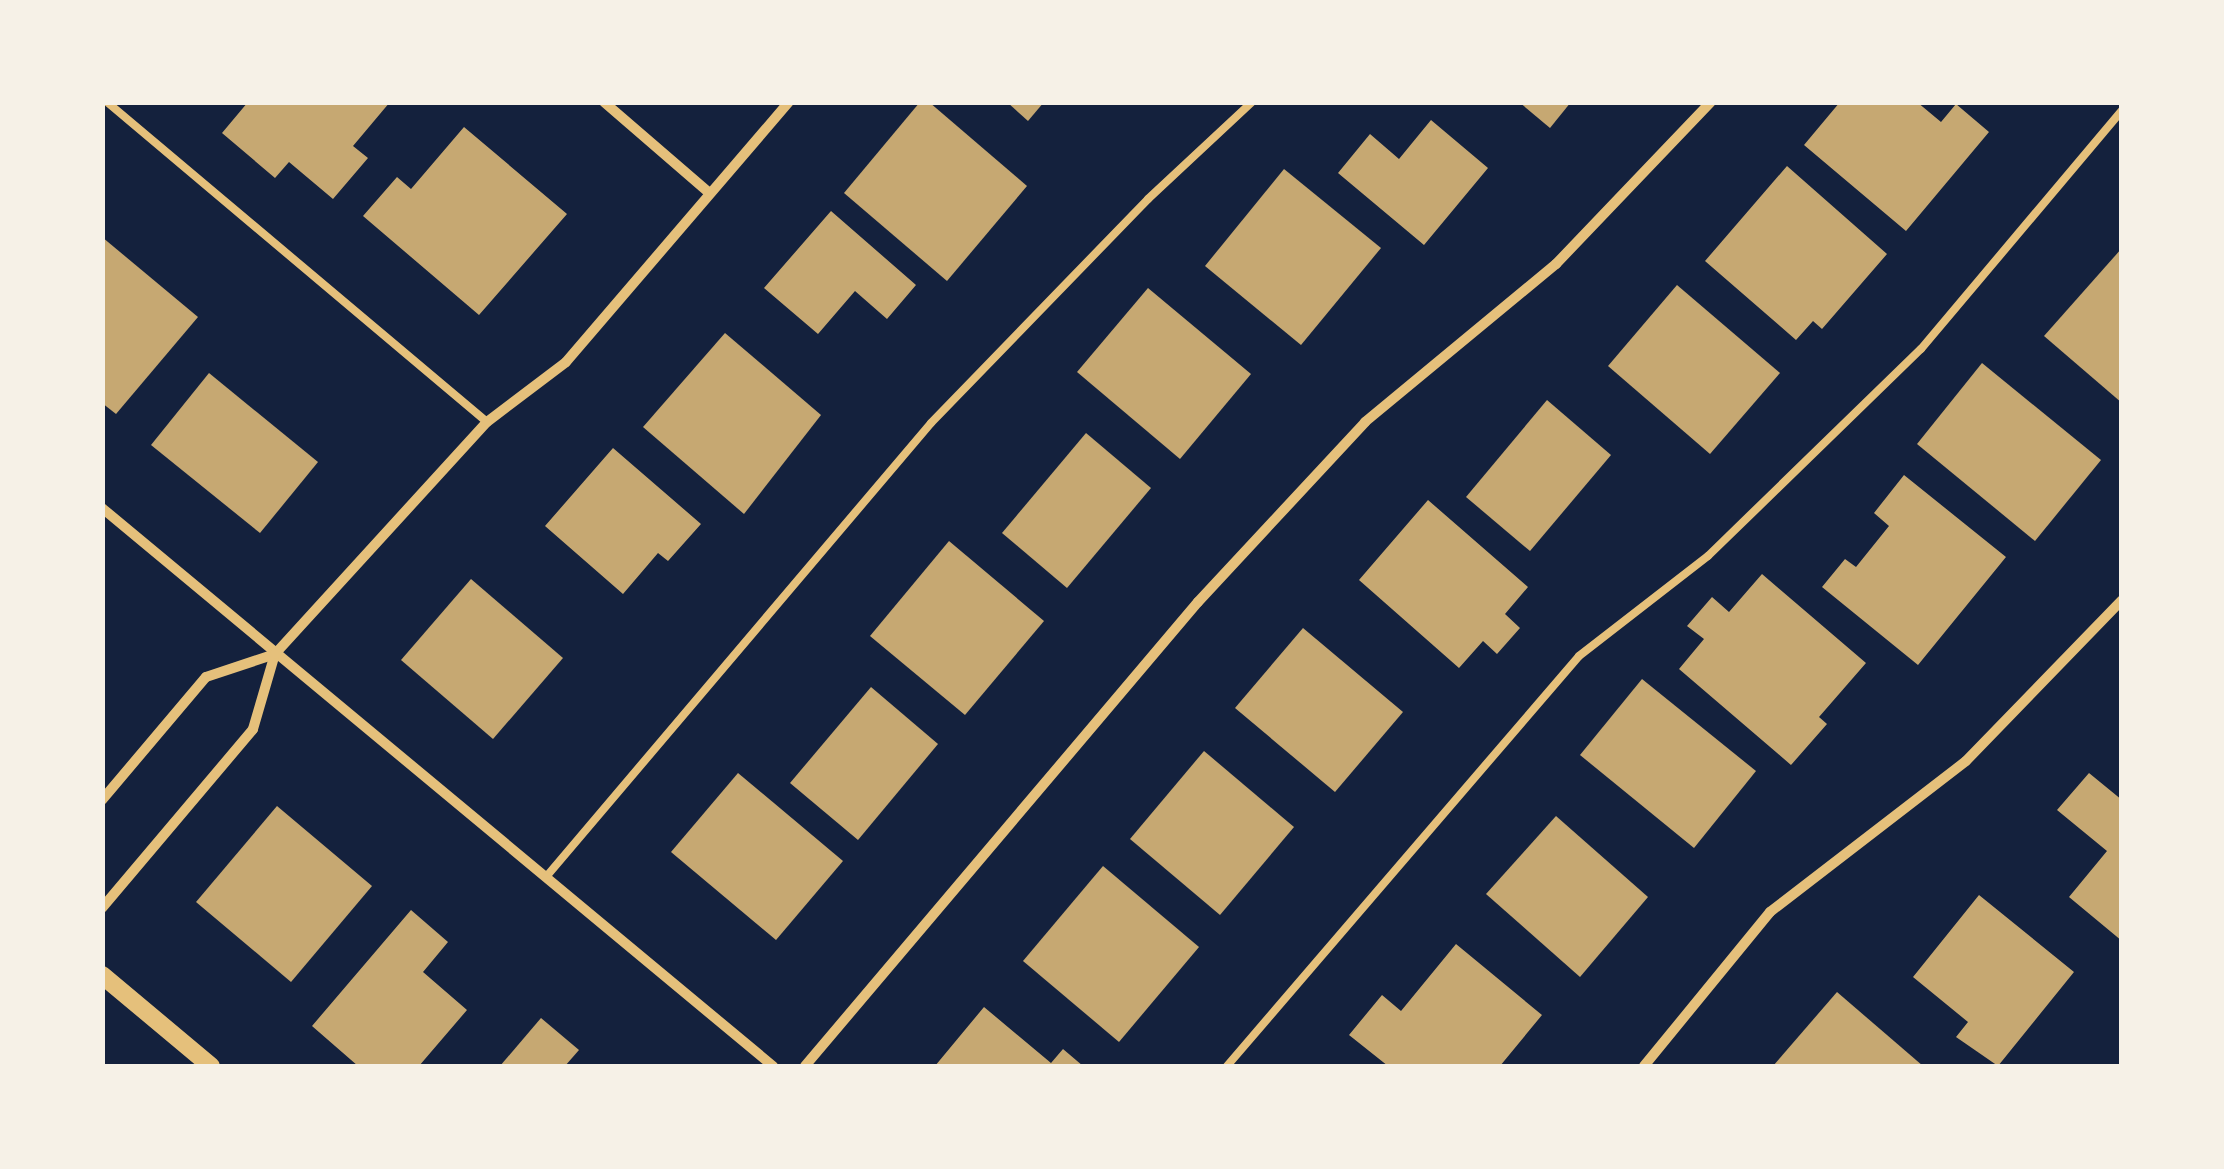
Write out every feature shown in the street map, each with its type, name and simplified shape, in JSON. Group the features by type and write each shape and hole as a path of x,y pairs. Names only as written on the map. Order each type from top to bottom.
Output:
{"street":[{"path":"604,102 707,191"},
{"path":"102,908 253,728 275,654 486,422 566,362 707,191 789,102"},
{"path":"805,1066 1198,602 1352,436 1556,264 1711,102"},
{"path":"102,508 773,1066"},
{"path":"1644,1066 1770,912 1966,762 2122,600"},
{"path":"102,800 206,677 275,654"},
{"path":"102,975 211,1066"}],"lane":[{"path":"107,102 486,422"},
{"path":"546,877 931,423 1148,199 1252,102"},
{"path":"1226,1066 1579,656 1708,556 1920,348 2122,110"}],"building":[{"path":"248,102 390,102 353,146 368,158 333,199 289,162 275,178 222,133"},
{"path":"920,102 929,102 1027,186 947,281 844,193"},
{"path":"1007,102 1044,102 1028,121"},
{"path":"1519,102 1571,102 1550,128"},
{"path":"1840,102 1917,102 1941,122 1956,104 1989,132 1906,231 1804,145"},
{"path":"1431,120 1488,168 1424,245 1338,173 1370,134 1399,159"},
{"path":"464,127 567,214 479,315 363,216 397,177 411,189"},
{"path":"1787,166 1887,254 1822,329 1813,321 1796,340 1705,261"},
{"path":"1284,169 1381,248 1301,345 1205,266"},
{"path":"831,211 916,285 887,319 855,291 818,334 764,288"},
{"path":"102,237 198,317 116,414 102,403"},
{"path":"2122,248 2122,403 2044,336"},
{"path":"1677,285 1780,373 1710,454 1608,366"},
{"path":"1148,288 1251,374 1180,459 1077,372"},
{"path":"725,333 821,415 744,514 643,427"},
{"path":"1982,363 2101,460 2035,541 1917,444"},
{"path":"209,373 318,462 260,533 151,445"},
{"path":"1547,400 1611,455 1530,551 1466,497"},
{"path":"1086,433 1151,488 1067,588 1002,533"},
{"path":"613,448 701,524 668,561 658,553 623,594 545,526"},
{"path":"1904,475 2006,557 1918,665 1822,587 1845,559 1856,567 1889,526 1874,513"},
{"path":"1428,500 1528,587 1505,614 1520,628 1497,654 1483,641 1459,668 1359,580"},
{"path":"949,541 1044,621 965,715 870,636"},
{"path":"1762,574 1866,663 1819,717 1827,724 1791,765 1679,669 1704,639 1687,626 1712,597 1729,612"},
{"path":"471,579 563,658 493,739 401,660"},
{"path":"1303,628 1403,712 1335,792 1235,708"},
{"path":"1642,679 1756,771 1694,848 1580,755"},
{"path":"871,687 938,744 858,840 790,783"},
{"path":"1204,751 1294,827 1220,915 1130,839"},
{"path":"738,773 843,861 776,940 671,852"},
{"path":"2089,773 2122,800 2122,941 2069,897 2107,851 2057,810"},
{"path":"277,806 372,886 291,982 196,902"},
{"path":"1556,816 1648,897 1580,977 1486,894"},
{"path":"1103,866 1199,947 1119,1042 1023,961"},
{"path":"1979,895 2074,972 1998,1066 1956,1037 1968,1022 1913,977"},
{"path":"411,910 448,942 423,972 467,1010 419,1066 358,1066 312,1026"},
{"path":"1456,944 1542,1015 1500,1066 1388,1066 1349,1035 1382,995 1401,1011"},
{"path":"1837,992 1923,1066 1773,1066"},
{"path":"984,1007 1051,1063 1063,1049 1083,1066 935,1066"},
{"path":"541,1018 579,1050 565,1066 500,1066"}]}
